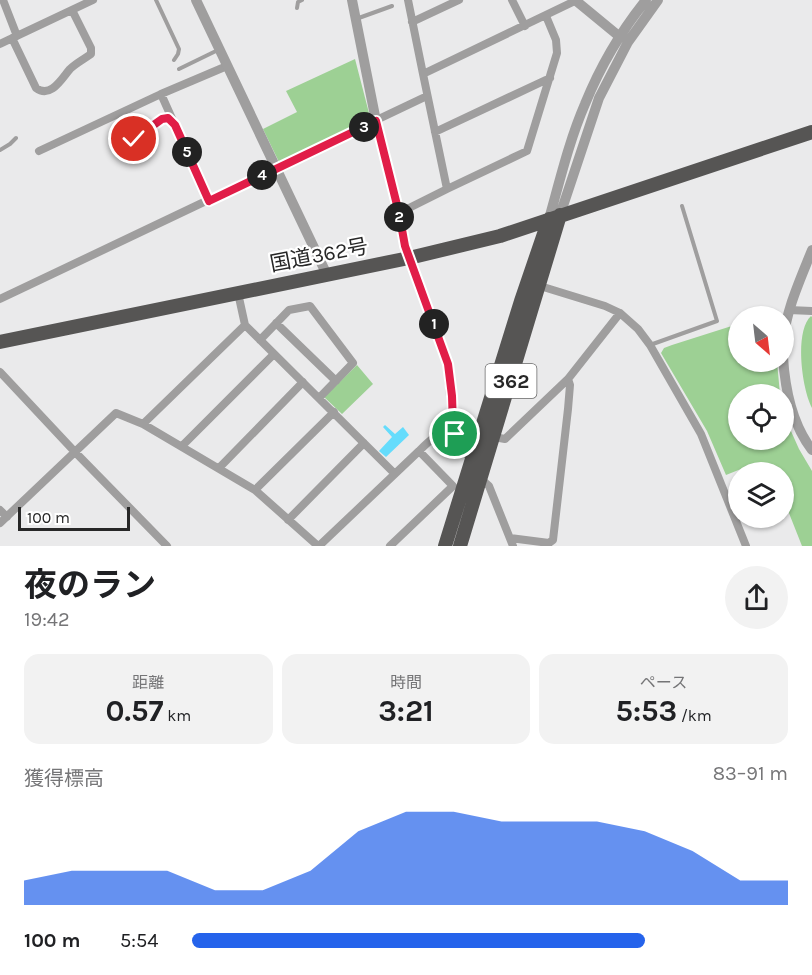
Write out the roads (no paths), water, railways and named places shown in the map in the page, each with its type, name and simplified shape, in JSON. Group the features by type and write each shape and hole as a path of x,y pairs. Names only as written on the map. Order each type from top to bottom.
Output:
{"highway":[{"name":"国道362号","path":"0,342 409,258 500,236 812,132"},
{"name":"362","path":"460,546 540,286 554,217"},
{"name":"362","path":"445,546 521,302 554,217"}],"street":[{"path":"3,0 36,88 43,92 60,84 72,67 91,54 91,48 72,10"},
{"path":"0,44 93,0"},
{"path":"196,0 327,275"},
{"path":"352,0 376,121 409,258 448,364 454,430 458,442 472,459"},
{"path":"408,0 447,189"},
{"path":"412,22 459,0"},
{"path":"512,0 525,26"},
{"path":"554,217 570,145 585,104 600,72 645,0"},
{"path":"554,217 599,98 628,42 658,0"},
{"path":"423,74 575,1 620,38"},
{"path":"399,213 527,151 557,48 546,16"},
{"path":"39,151 227,66"},
{"path":"435,132 549,78"},
{"path":"161,94 209,201"},
{"path":"0,299 428,96"},
{"path":"791,306 812,250"},
{"path":"540,286 605,306 620,313 633,324 650,345 702,434 746,546"},
{"path":"238,293 245,325 395,474"},
{"path":"260,340 289,310 310,306 353,363 319,398"},
{"path":"794,310 812,311"},
{"path":"494,436 505,439 568,380 620,313"},
{"path":"276,323 336,381"},
{"path":"144,424 245,325"},
{"path":"182,446 274,354"},
{"path":"0,372 167,546"},
{"path":"784,372 786,389 799,427 812,450"},
{"path":"481,478 489,486 511,542 549,543 553,540 568,409 570,385 568,380"},
{"path":"219,468 303,382"},
{"path":"255,490 334,412"},
{"path":"0,523 116,413 144,424 255,490 318,546 435,436 447,430 454,430"},
{"path":"288,520 364,443"},
{"path":"390,546 453,486 419,451"},
{"path":"0,510 7,517"}],"lane":[{"path":"156,0 179,49 174,60"},
{"path":"297,8 298,2 302,0"},
{"path":"356,19 392,6"},
{"path":"179,69 219,50"},
{"path":"125,147 162,119 168,118 175,125"},
{"path":"0,150 16,138"},
{"path":"650,345 717,321 682,206"}],"water":[{"path":"385,425 395,434 403,427 409,435 386,457 379,451 392,437 383,427"}]}
